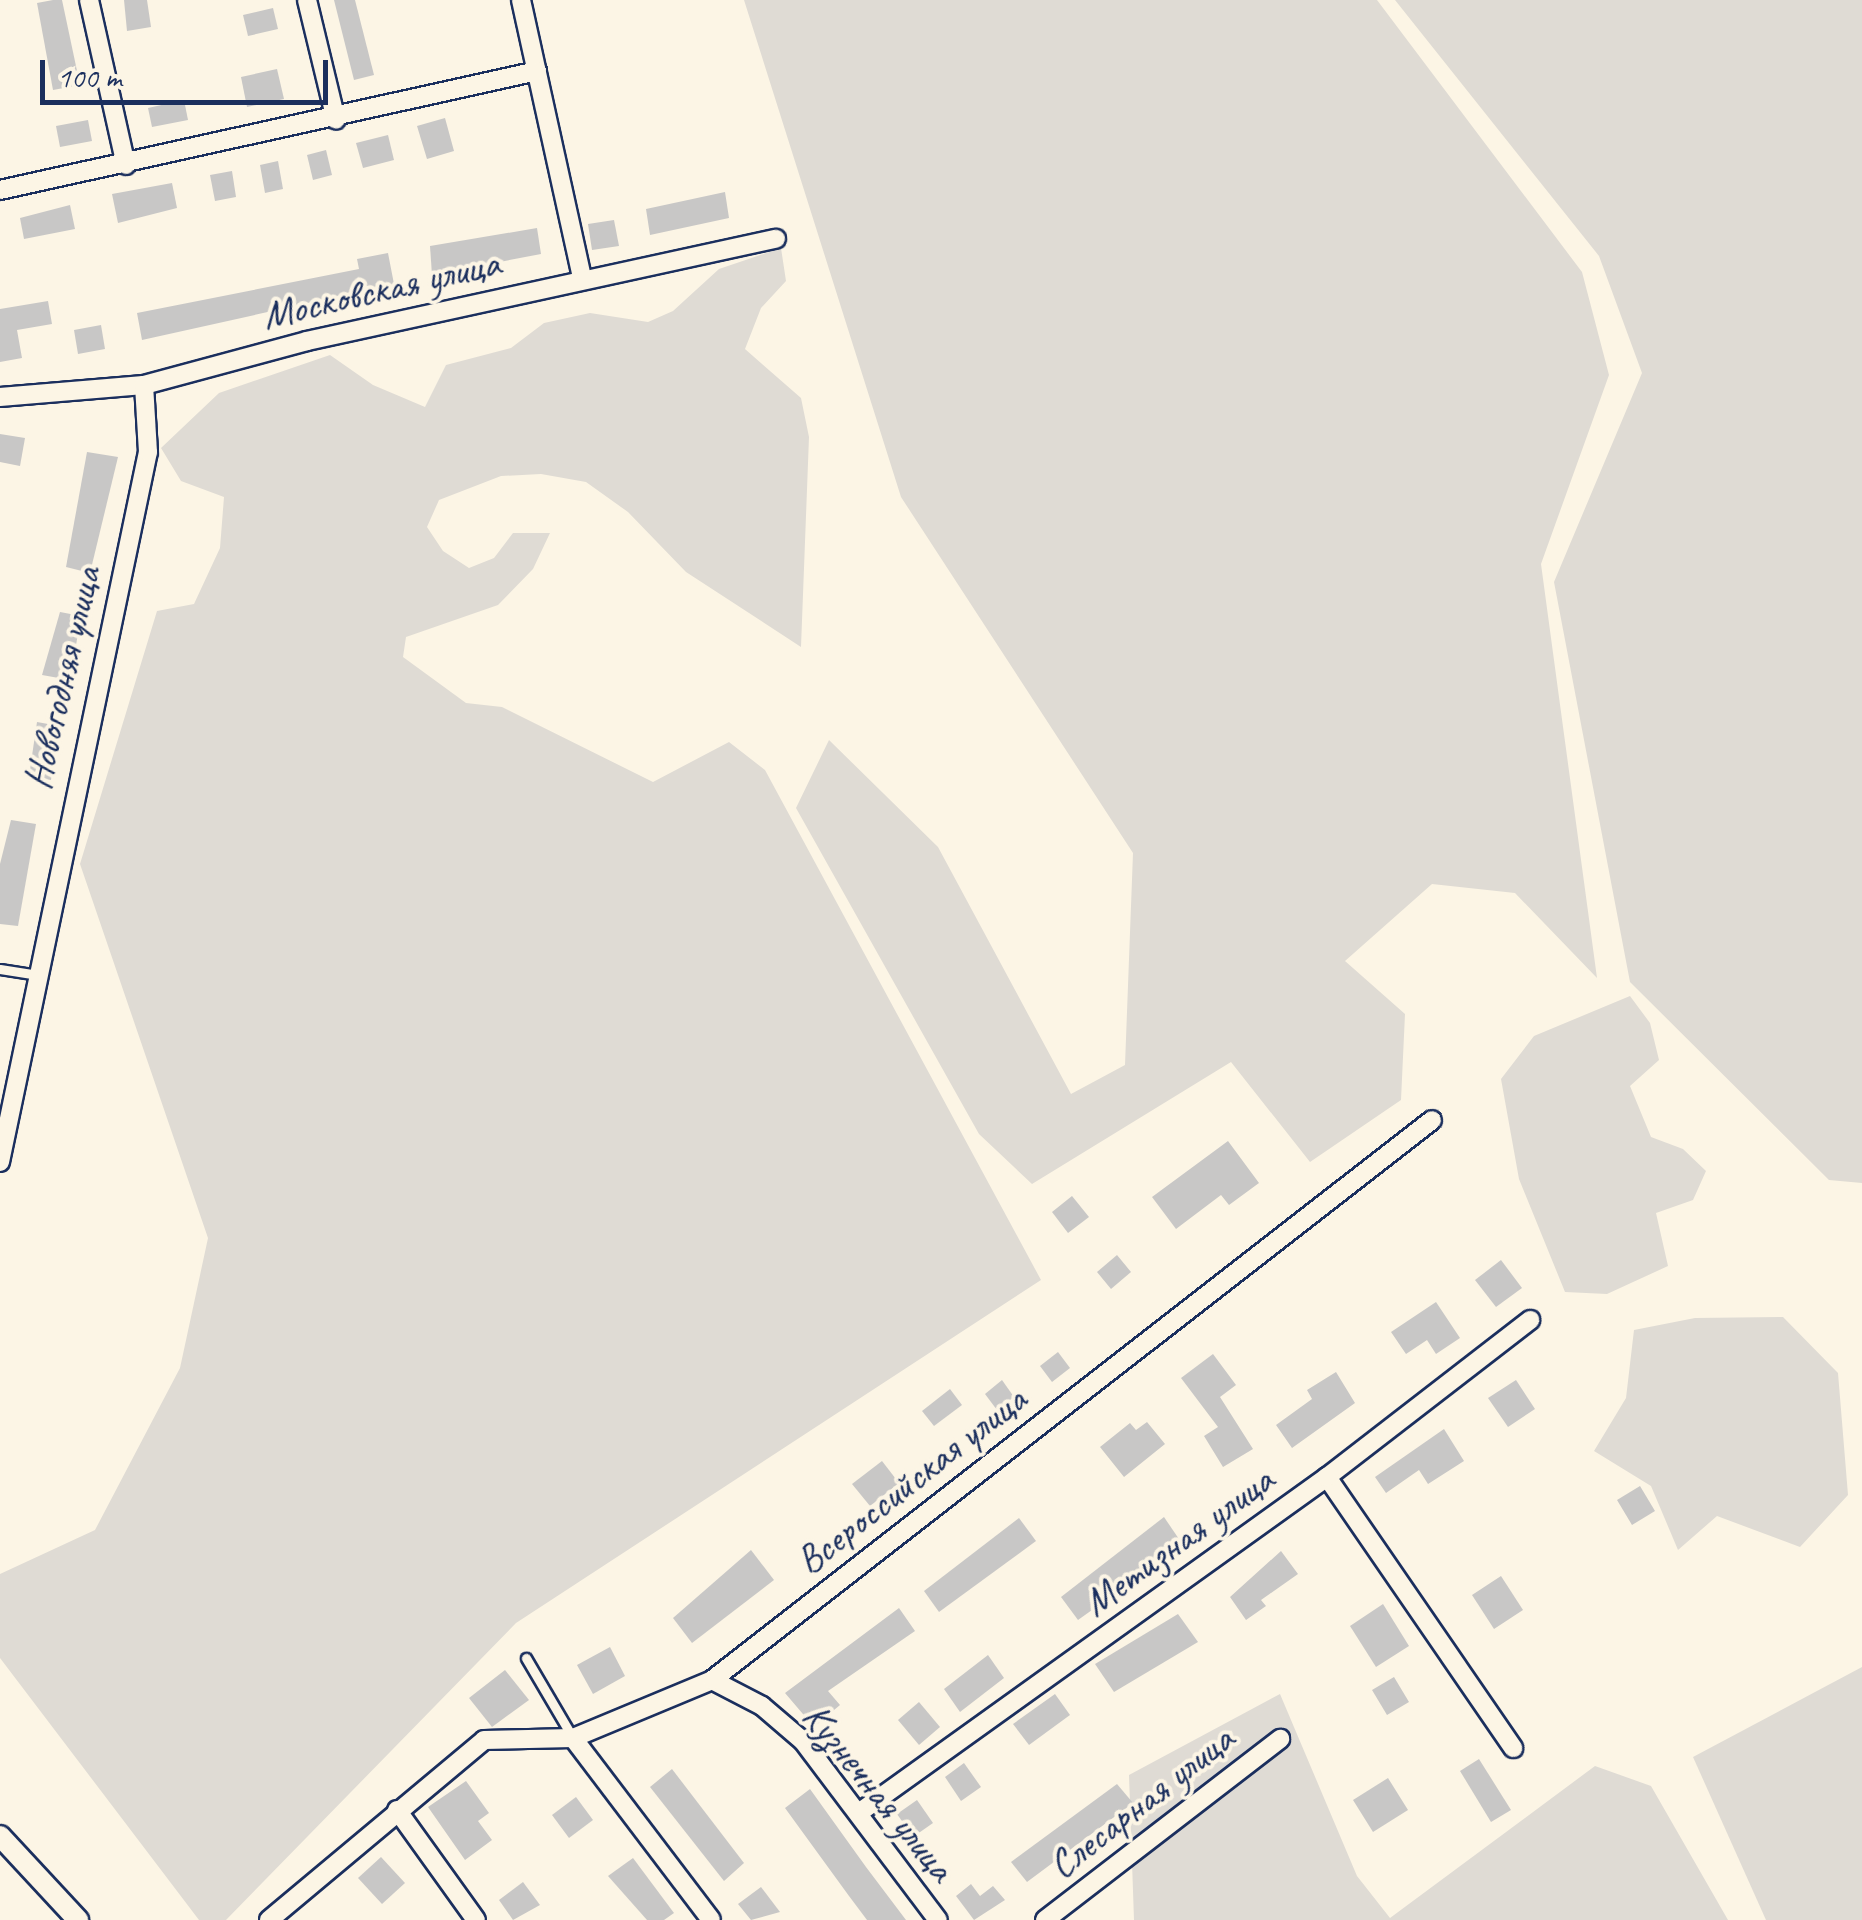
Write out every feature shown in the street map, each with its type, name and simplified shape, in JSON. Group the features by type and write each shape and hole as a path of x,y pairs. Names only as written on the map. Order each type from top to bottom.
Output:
{"street":[{"path":"89,0 126,165"},
{"path":"308,0 336,120"},
{"path":"521,0 582,278"},
{"path":"0,190 336,120 537,71"},
{"name":"Московская улица","path":"0,398 144,385 582,278 776,239"},
{"name":"Новогодняя улица","path":"0,1162 148,452 144,385"},
{"name":"Всероссийская улица","path":"269,1920 484,1740 573,1738 712,1680 1432,1120"},
{"name":"Метизная улица","path":"860,1812 1328,1478 1530,1320"},
{"path":"1328,1478 1513,1748"},
{"name":"Кузнечная улица","path":"712,1680 762,1706 803,1740 938,1920"},
{"path":"573,1738 711,1920"},
{"name":"Слесарная улица","path":"1045,1920 1280,1740"},
{"path":"397,1810 476,1920"},
{"path":"0,1836 78,1920"}],"lane":[{"path":"0,969 37,975"},
{"path":"526,1658 573,1738"}],"shaded area":[{"path":"744,0 1377,0 1582,272 1609,375 1541,564 1597,978 1515,893 1432,884 1345,961 1405,1014 1401,1100 1310,1162 1231,1062 1032,1184 979,1134 796,808 829,740 938,847 1071,1094 1125,1065 1133,853 901,497"},
{"path":"1395,0 1862,0 1862,1183 1829,1180 1630,982 1554,582 1642,373 1599,256"},
{"path":"781,248 786,281 761,308 745,349 801,398 809,437 801,647 686,572 628,512 586,482 541,474 501,476 439,500 427,527 443,551 469,568 494,558 513,533 550,533 533,569 498,605 406,637 403,657 466,703 502,707 653,782 729,742 765,770 1041,1280 516,1623 226,1920 199,1920 0,1658 0,1574 95,1530 180,1368 208,1238 80,864 157,611 194,604 220,548 224,497 181,481 161,448 219,393 330,355 373,385 425,407 446,365 511,348 544,323 590,313 648,322 673,311 719,269"},
{"path":"1630,996 1650,1023 1659,1060 1630,1086 1651,1137 1683,1149 1706,1171 1693,1200 1656,1213 1668,1266 1607,1294 1565,1292 1519,1179 1501,1079 1534,1036"},
{"path":"1783,1317 1838,1373 1848,1495 1800,1547 1717,1516 1678,1550 1651,1486 1594,1451 1626,1398 1634,1330 1695,1318"},
{"path":"1862,1667 1862,1920 1766,1920 1693,1757"},
{"path":"1280,1694 1357,1876 1390,1918 1595,1766 1651,1786 1728,1920 1134,1920 1129,1775"}],"building":[{"path":"62,0 80,85 53,90 37,3"},
{"path":"124,0 147,0 151,27 127,31"},
{"path":"334,0 355,0 374,75 354,80"},
{"path":"273,8 278,29 248,36 243,15"},
{"path":"277,69 284,99 247,107 241,77"},
{"path":"184,100 188,120 152,127 148,108"},
{"path":"445,118 454,151 427,159 417,126"},
{"path":"88,120 92,141 60,147 56,126"},
{"path":"388,135 394,160 363,168 356,143"},
{"path":"326,150 332,175 313,180 307,155"},
{"path":"278,161 283,189 265,193 260,165"},
{"path":"232,171 236,197 215,201 210,175"},
{"path":"172,183 177,208 118,223 112,194"},
{"path":"725,192 729,218 650,235 646,209"},
{"path":"70,205 75,229 24,239 20,218"},
{"path":"614,220 619,246 592,250 588,224"},
{"path":"537,228 541,254 432,275 430,246"},
{"path":"388,253 394,284 142,340 137,313 359,269 357,259"},
{"path":"48,301 52,324 17,330 22,358 0,362 0,309"},
{"path":"101,325 105,349 78,354 74,330"},
{"path":"0,434 25,438 20,466 0,462"},
{"path":"87,452 118,457 90,573 66,567"},
{"path":"60,612 81,616 70,680 42,675"},
{"path":"37,722 59,726 51,780 29,776"},
{"path":"11,820 36,824 18,926 0,924 0,864"},
{"path":"1228,1141 1259,1183 1229,1205 1221,1195 1176,1229 1152,1197"},
{"path":"1072,1196 1089,1217 1068,1233 1052,1212"},
{"path":"1117,1255 1131,1272 1111,1289 1097,1272"},
{"path":"1501,1260 1522,1288 1496,1307 1475,1280"},
{"path":"1436,1302 1460,1338 1436,1354 1427,1340 1406,1354 1391,1332"},
{"path":"1058,1352 1070,1368 1052,1382 1040,1366"},
{"path":"1213,1354 1236,1385 1220,1397 1253,1449 1223,1467 1204,1436 1218,1427 1181,1378"},
{"path":"1336,1372 1355,1403 1292,1448 1276,1425 1312,1399 1307,1390"},
{"path":"1002,1380 1014,1397 997,1410 985,1394"},
{"path":"1516,1380 1535,1409 1508,1427 1488,1398"},
{"path":"950,1389 962,1405 934,1426 922,1411"},
{"path":"1147,1422 1165,1444 1124,1477 1100,1447 1130,1423 1136,1430"},
{"path":"1444,1429 1464,1461 1428,1484 1419,1470 1386,1493 1375,1477"},
{"path":"882,1461 899,1483 870,1506 852,1484"},
{"path":"1640,1486 1655,1511 1632,1525 1617,1500"},
{"path":"1164,1517 1183,1545 1078,1620 1061,1597"},
{"path":"1019,1518 1036,1541 939,1612 924,1591"},
{"path":"751,1550 774,1580 692,1643 673,1618"},
{"path":"1281,1551 1298,1574 1261,1600 1266,1606 1246,1620 1230,1597"},
{"path":"1501,1576 1523,1610 1494,1629 1472,1595"},
{"path":"1383,1604 1409,1646 1376,1667 1350,1626"},
{"path":"899,1608 915,1631 828,1691 840,1705 814,1727 785,1693"},
{"path":"1178,1614 1198,1642 1114,1692 1095,1664"},
{"path":"610,1647 625,1676 593,1694 577,1665"},
{"path":"988,1655 1004,1678 960,1712 944,1689"},
{"path":"505,1670 529,1700 492,1727 469,1698"},
{"path":"1394,1677 1409,1702 1387,1715 1372,1690"},
{"path":"1055,1694 1070,1715 1029,1745 1013,1724"},
{"path":"919,1702 940,1727 919,1745 898,1720"},
{"path":"1479,1759 1511,1810 1491,1822 1460,1771"},
{"path":"964,1763 981,1787 961,1801 945,1777"},
{"path":"672,1769 744,1863 724,1881 650,1787"},
{"path":"1388,1778 1408,1810 1373,1832 1353,1800"},
{"path":"466,1781 489,1813 478,1821 492,1840 465,1860 428,1807"},
{"path":"1117,1784 1133,1803 1027,1882 1011,1862"},
{"path":"810,1789 906,1920 867,1920 849,1896 785,1808"},
{"path":"576,1797 593,1820 569,1838 552,1815"},
{"path":"917,1800 933,1823 913,1837 897,1814"},
{"path":"381,1857 405,1883 382,1904 358,1878"},
{"path":"633,1858 674,1913 664,1920 647,1920 608,1876"},
{"path":"523,1882 540,1905 513,1920 499,1900"},
{"path":"971,1884 980,1896 993,1886 1005,1900 974,1920 956,1896"},
{"path":"761,1887 780,1912 751,1920 738,1904"}]}
